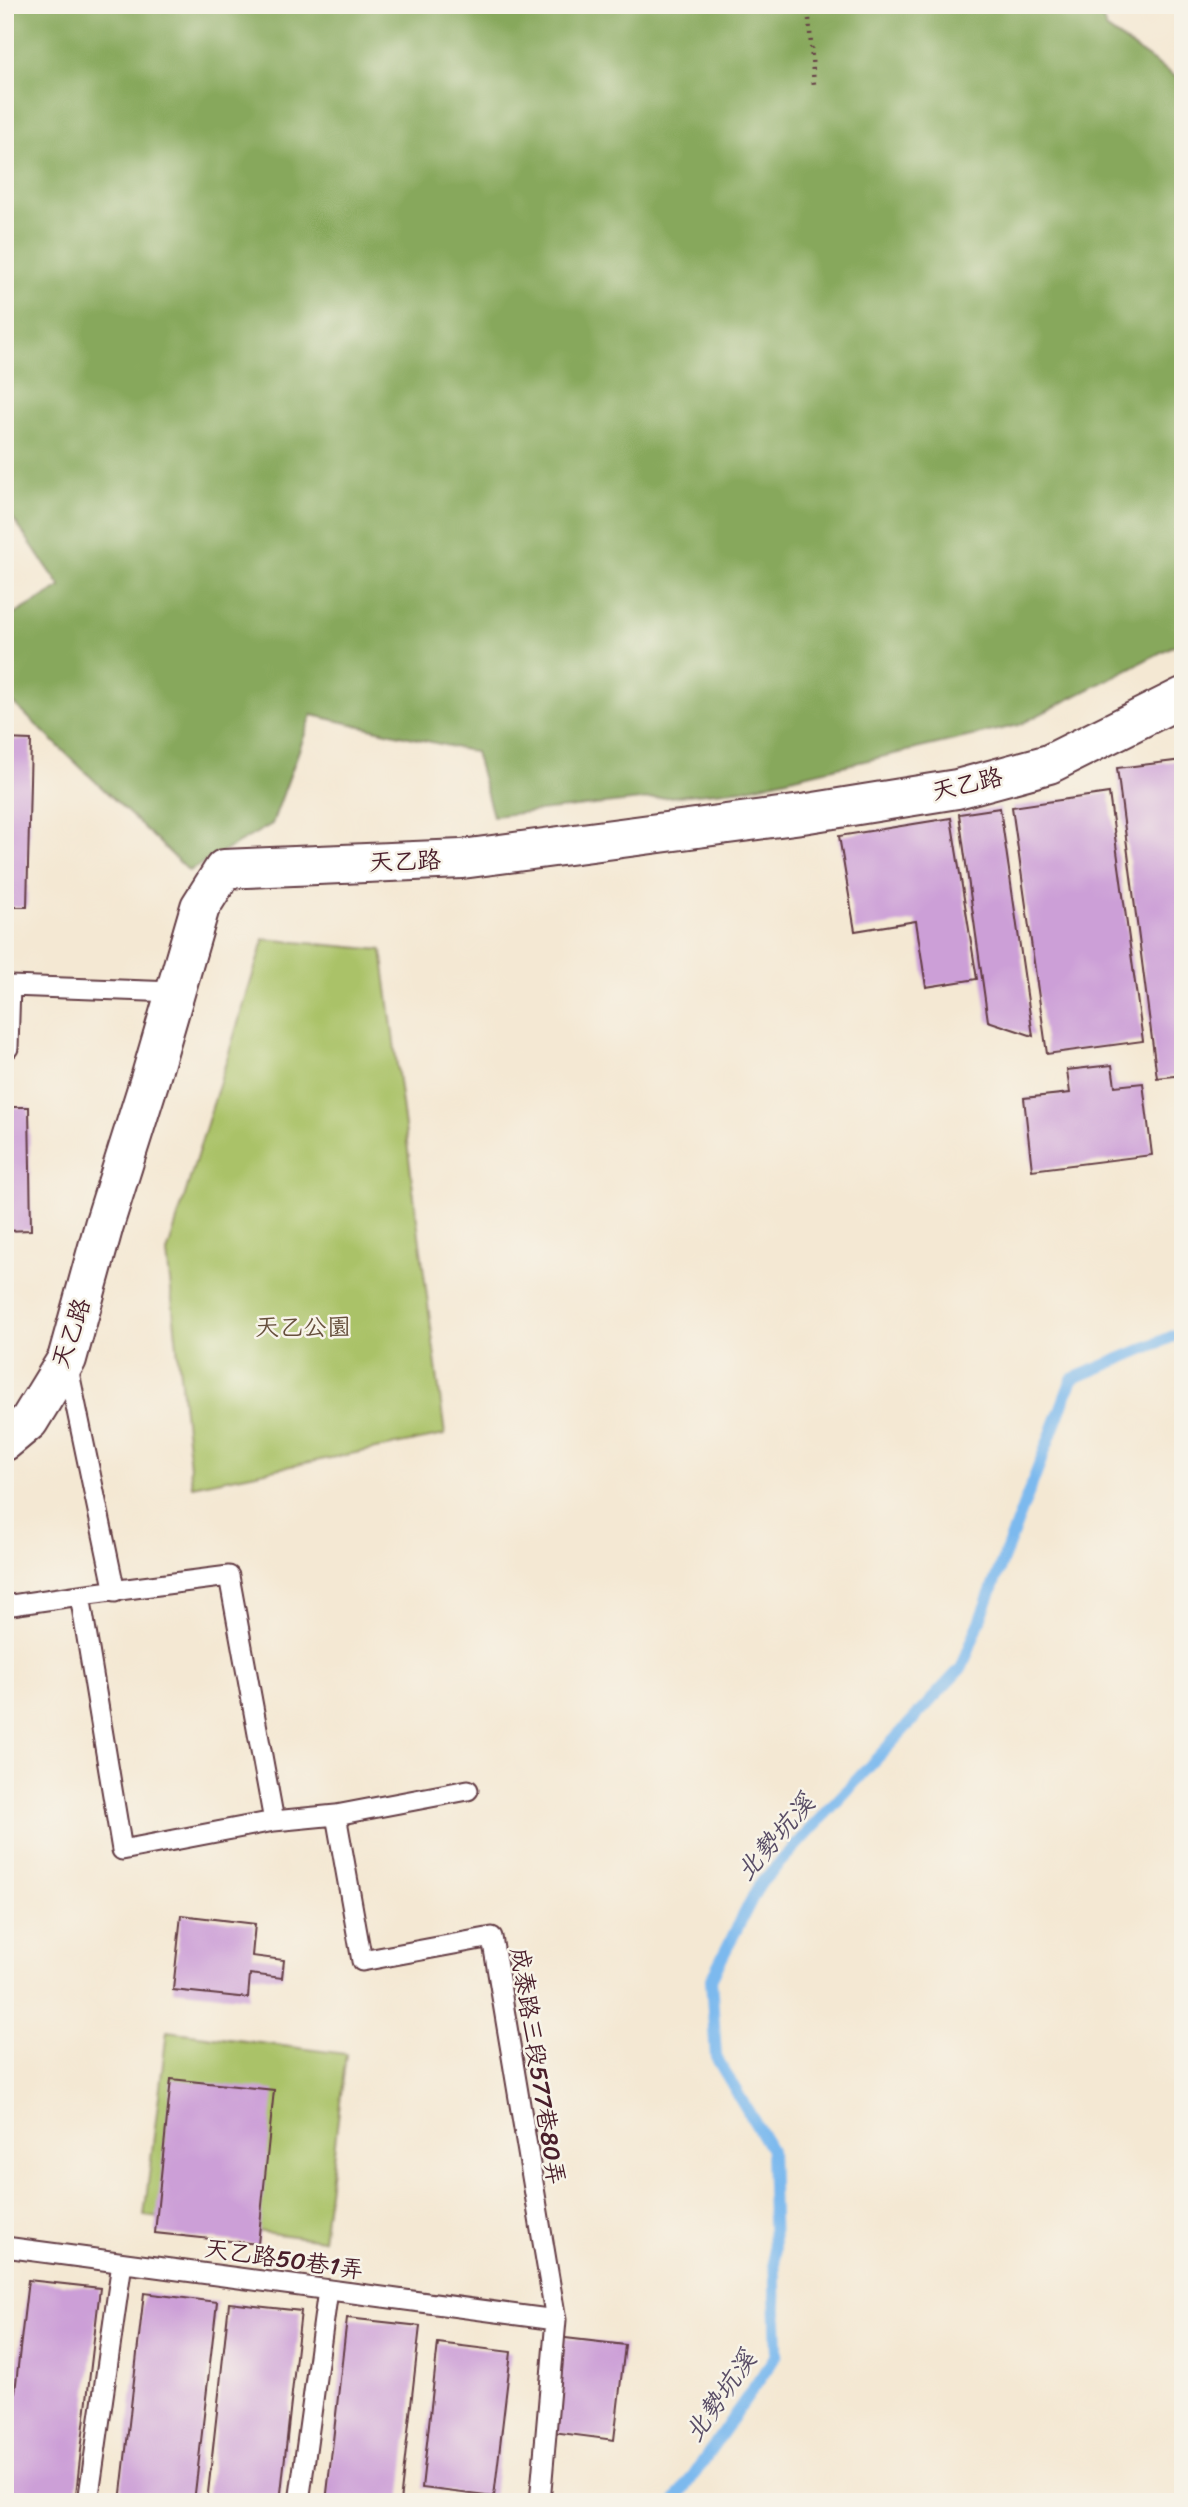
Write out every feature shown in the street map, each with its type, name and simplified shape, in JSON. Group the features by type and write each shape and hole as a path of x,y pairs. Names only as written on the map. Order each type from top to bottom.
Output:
{"street":[{"name":"天乙路","path":"5,1441 29,1421 67,1359 104,1225 200,907 224,869 462,859 802,814 957,789 1049,764 1183,697"}],"lane":[{"path":"8,1048 10,986 175,992"},
{"path":"67,1359 115,1591"},
{"path":"5,1606 229,1576 274,1821"},
{"path":"80,1595 122,1850 274,1821 336,1815 468,1790"},
{"name":"成泰路三段577巷80弄","path":"336,1815 362,1961 492,1937 556,2320"},
{"name":"天乙路50巷1弄","path":"5,2247 556,2320"},
{"path":"88,2502 121,2263"},
{"path":"299,2502 328,2290"},
{"path":"540,2502 556,2320"}],"path":[{"path":"808,5 814,85"}],"green space":[{"path":"5,5 1098,5 1106,28 1183,82 1183,641 1019,725 744,789 493,816 475,752 312,715 272,824 189,871 5,695 5,620 61,587 5,507"},
{"name":"天乙公園","path":"264,939 382,950 445,1435 192,1486 167,1253"},
{"path":"167,2031 346,2054 323,2240 144,2216"}],"building":[{"path":"5,739 31,740 27,907 5,907"},
{"path":"1183,760 1183,1075 1157,1078 1117,768"},
{"path":"1109,793 1143,1041 1047,1054 1012,807"},
{"path":"1000,808 1033,1036 988,1021 959,814"},
{"path":"951,818 977,979 926,987 916,921 855,931 839,836"},
{"path":"1112,1065 1115,1086 1143,1083 1152,1155 1032,1170 1024,1098 1070,1093 1067,1070"},
{"path":"5,1107 29,1107 31,1230 5,1231"},
{"path":"181,1915 255,1924 252,1956 284,1960 282,1978 250,1974 248,1998 173,1990"},
{"path":"171,2079 274,2090 258,2244 155,2233"},
{"path":"5,2279 9,2279 7,2298 5,2298"},
{"path":"28,2280 100,2288 75,2502 5,2502 5,2478"},
{"path":"144,2293 217,2302 194,2502 120,2502"},
{"path":"229,2303 301,2311 280,2502 207,2502"},
{"path":"347,2318 420,2326 400,2502 326,2502"},
{"path":"548,2336 625,2345 614,2440 537,2430"},
{"path":"438,2343 511,2352 494,2497 422,2488"}],"waterway":[{"name":"北勢坑溪","path":"675,2502 777,2354 771,2150 716,2057 711,1979 759,1885 962,1667 1072,1379 1183,1332"}]}
